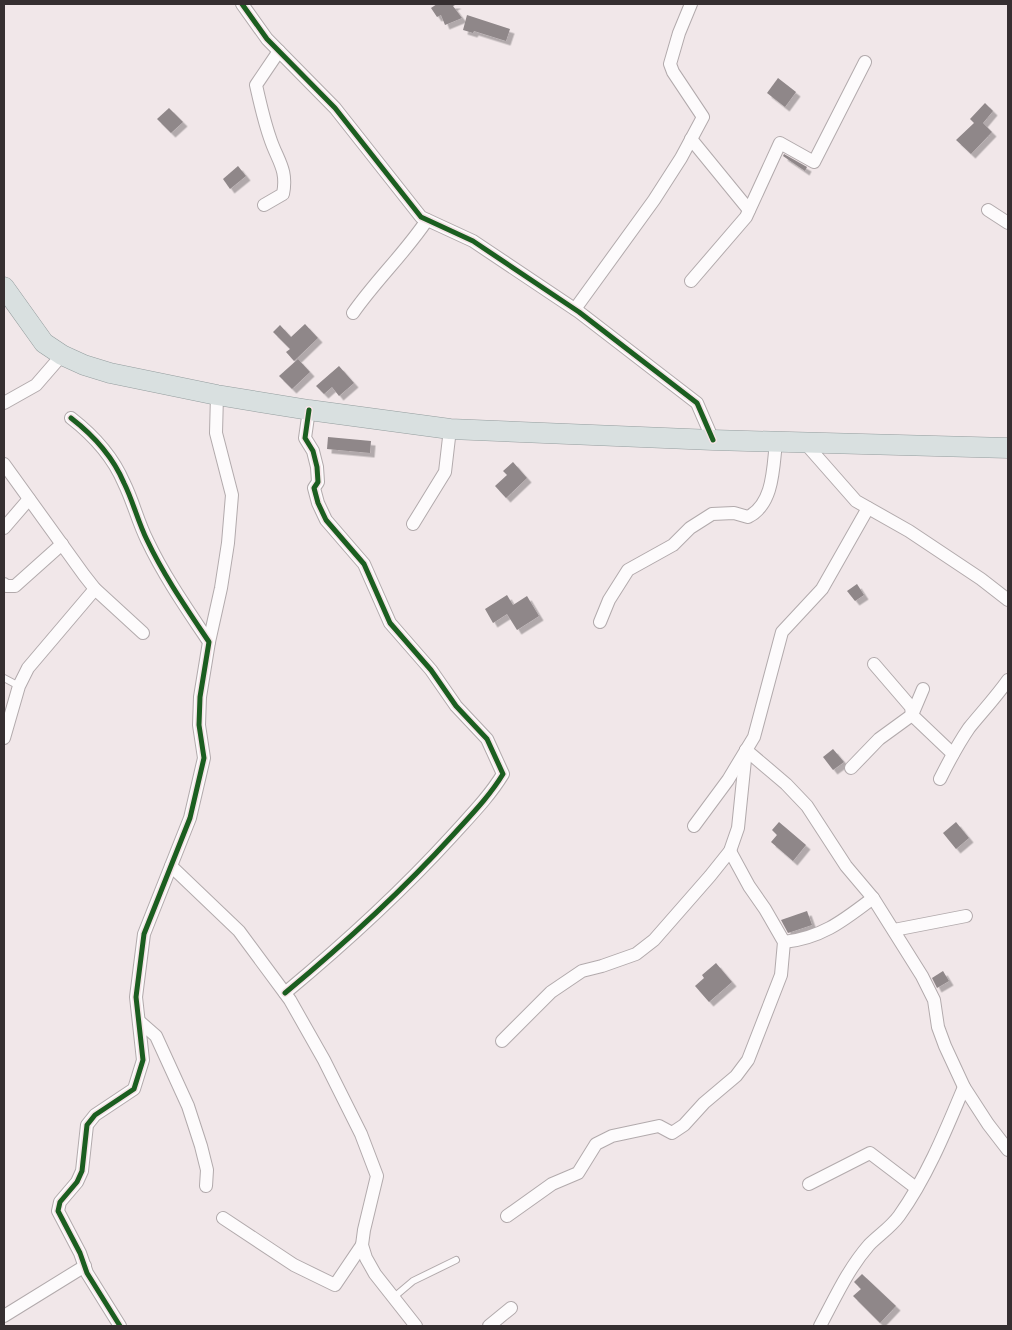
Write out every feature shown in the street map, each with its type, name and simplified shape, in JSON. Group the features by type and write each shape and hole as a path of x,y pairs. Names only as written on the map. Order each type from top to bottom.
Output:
{"main road":[{"path":"4,287 44,343 62,355 84,365 110,373 217,395 309,410 450,429 714,440 1008,448"}],"street":[{"path":"242,4 267,39 335,108 422,217 473,241 575,309 697,403 714,440"},
{"path":"575,309 682,158 703,117 673,72 670,64 679,33 691,4"},
{"path":"264,205 283,194 286,181 283,167 270,140 256,86 279,51"},
{"path":"691,281 746,217 780,143 814,162 865,62"},
{"path":"691,139 749,210"},
{"path":"988,210 1008,223"},
{"path":"353,313 368,292 411,244 427,220"},
{"path":"4,403 36,385 62,355"},
{"path":"120,1326 87,1272 80,1253 58,1211 60,1202 77,1182 82,1171 87,1125 95,1115 134,1089 143,1060 136,996 144,934 190,818 204,758 199,725 200,697 209,642 221,588 228,543 232,495 216,433 217,395"},
{"path":"285,993 359,930 423,868 492,791 503,774 487,739 456,706 431,670 390,623 364,564 326,520 318,503 314,488 318,482 313,451 305,438 309,410"},
{"path":"71,418 86,429 109,456 124,482 146,540 209,642"},
{"path":"413,524 445,472 450,429"},
{"path":"600,622 609,600 628,570 673,545 690,528 712,514 734,513 748,517 755,513 769,492 776,442"},
{"path":"805,443 856,502 909,531 981,579 1008,600"},
{"path":"4,464 96,589 143,633"},
{"path":"4,528 30,500"},
{"path":"694,826 728,780 754,737 782,632 822,589 868,508"},
{"path":"4,584 6,586 15,586 62,544"},
{"path":"4,738 18,686 28,668 96,589"},
{"path":"874,664 911,707 912,714 953,754"},
{"path":"940,779 969,728 996,698 1008,680"},
{"path":"851,768 879,739 912,714 923,689"},
{"path":"502,1040 551,992 582,971 636,954 654,940 730,851 738,828 746,750"},
{"path":"746,750 786,784 807,806 846,866 873,898 894,930 934,1000 938,1027 944,1046 964,1087 988,1124 1008,1150"},
{"path":"507,1216 552,1184 578,1173 596,1144 612,1136 659,1126 672,1133 684,1125 704,1103 736,1076 748,1060 781,975 784,942 766,909 749,886 730,851"},
{"path":"171,866 239,930 285,993 324,1060 361,1134 377,1176 364,1230 362,1245 366,1258 375,1274 416,1326"},
{"path":"784,942 803,940 819,934 851,915 873,898"},
{"path":"894,930 966,916"},
{"path":"140,1022 156,1036 188,1106 207,1170 206,1186"},
{"path":"820,1326 846,1276 869,1245 898,1218 944,1135 964,1087"},
{"path":"809,1184 870,1153 916,1188"},
{"path":"223,1218 294,1265 335,1285 362,1245"},
{"path":"4,1316 85,1266"},
{"path":"489,1326 512,1308"}],"lane":[{"path":"4,678 18,686"},
{"path":"394,1296 413,1281 456,1260"}],"building":[{"path":"437,4 457,4 453,6 462,18 445,25 441,15 437,17 431,8"},
{"path":"467,15 510,29 506,41 474,31 473,33 463,30"},
{"path":"778,78 796,92 785,107 767,93"},
{"path":"985,103 993,111 983,123 992,132 971,154 956,140 974,123 970,119"},
{"path":"169,108 183,122 171,133 157,119"},
{"path":"784,154 807,167 805,171 783,156"},
{"path":"238,166 246,176 230,189 223,179"},
{"path":"305,324 318,338 294,361 286,352 290,349 273,332 280,325 291,337"},
{"path":"298,359 310,372 292,389 279,376"},
{"path":"339,366 354,383 339,396 332,387 324,394 316,386"},
{"path":"328,437 371,441 370,453 327,449"},
{"path":"513,462 527,478 506,498 495,486 507,475 503,471"},
{"path":"857,584 864,595 855,601 847,591"},
{"path":"507,595 513,605 527,596 539,616 517,630 507,614 493,623 485,609"},
{"path":"833,749 844,762 833,770 823,757"},
{"path":"779,822 806,845 793,861 771,842 777,835 772,830"},
{"path":"956,822 969,838 956,849 943,833"},
{"path":"807,911 812,925 788,933 781,920"},
{"path":"716,963 732,982 709,1002 695,986 704,978 702,975"},
{"path":"943,971 949,981 937,988 932,978"},
{"path":"862,1274 896,1306 880,1323 853,1296 861,1289 854,1282"}],"cycle path":[{"path":"242,4 267,39 335,108 421,217 473,241 579,312 697,403 713,440"},
{"path":"285,993 350,937 412,878 479,806 503,774 487,739 456,706 431,670 390,623 364,564 326,520 318,503 314,488 318,482 313,451 305,438 309,410"},
{"path":"71,418 95,439 114,464 154,553 176,592 209,642 200,697 199,725 204,758 190,818 144,934 136,997 143,1060 134,1089 95,1115 87,1125 82,1171 77,1182 60,1202 58,1211 80,1253 87,1273 120,1326"}]}
